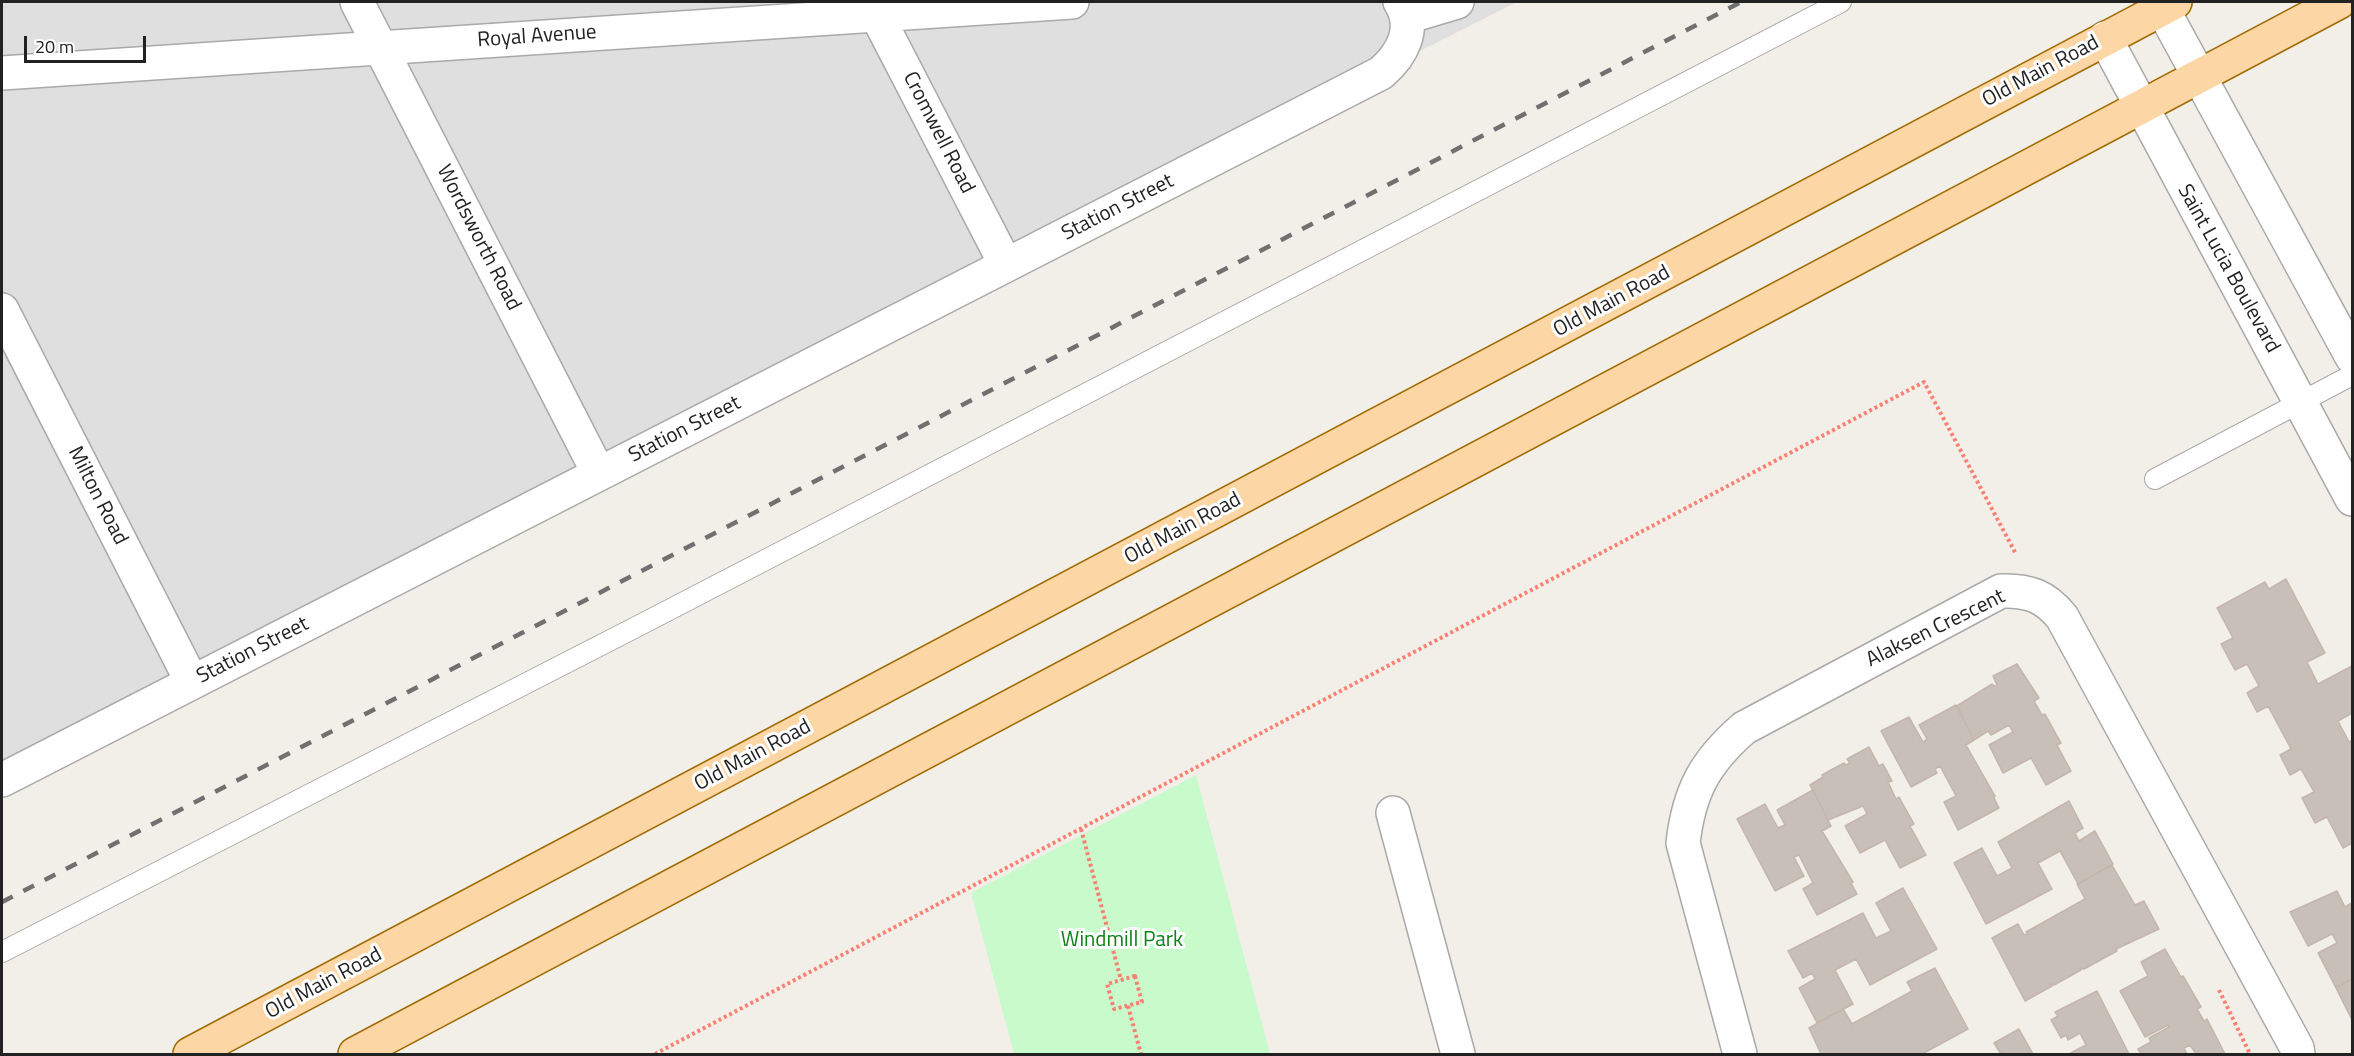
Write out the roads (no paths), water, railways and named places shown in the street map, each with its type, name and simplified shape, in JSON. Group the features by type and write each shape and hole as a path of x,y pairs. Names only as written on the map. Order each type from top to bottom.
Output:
{"main road":[{"path":"355,1054 2339,2"},
{"name":"Old Main Road","path":"190,1054 1594,312 2169,5"}],"street":[{"name":"Wordsworth Road","path":"357,2 599,474"},
{"name":"Royal Avenue","path":"2,73 381,47 874,8 1072,2"},
{"path":"1404,9 1457,2"},
{"path":"2169,5 2198,76 2352,357"},
{"name":"Cromwell Road","path":"874,8 1006,265"},
{"name":"Station Street","path":"2,780 1381,73 1399,54 1405,42 1404,9"},
{"name":"Saint Lucia Boulevard","path":"2105,38 2352,499"},
{"name":"Milton Road","path":"2,310 192,682"},
{"name":"Alaksen Crescent","path":"1740,1054 1683,843 1686,814 1701,779 1718,751 1744,728 2001,591 2019,590 2050,602 2062,617 2292,1037 2298,1054"},
{"path":"1393,813 1458,1054"}],"lane":[{"path":"2,952 640,625 1841,2"},
{"path":"2155,479 2352,375"}],"railway":[{"path":"2,902 1741,2"}],"park label":[{"name":"Windmill Park","path":"1122,941"}]}
